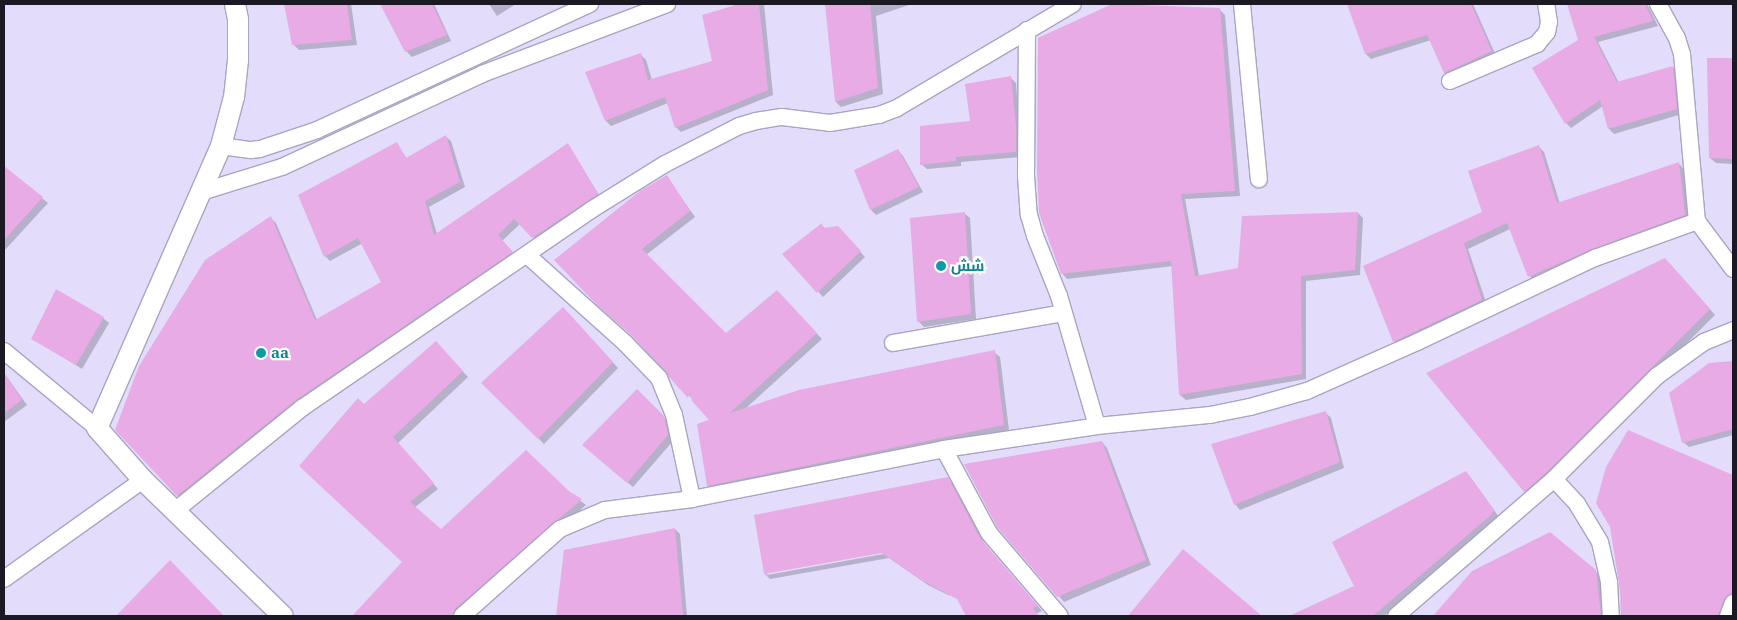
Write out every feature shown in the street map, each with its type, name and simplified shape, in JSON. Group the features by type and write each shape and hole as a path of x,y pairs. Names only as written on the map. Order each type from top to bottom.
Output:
{"street":[{"path":"97,428 221,146 234,98 238,60 238,19 235,4"},
{"path":"221,146 251,150 260,149 309,133 590,4"},
{"path":"201,192 282,167 482,74 667,4"},
{"path":"176,510 302,408 591,210 656,169 739,126 756,121 782,117 830,122 879,115 916,98 1027,30 1074,4"},
{"path":"1242,4 1258,179"},
{"path":"1450,81 1537,44 1548,27 1550,15 1546,4"},
{"path":"1658,4 1677,38 1682,54 1697,222 1733,269"},
{"path":"1027,30 1026,197 1034,236 1052,275 1097,426"},
{"path":"462,616 560,529 605,510 692,499 944,449 1097,426 1250,408 1307,391 1417,342 1595,258 1697,222"},
{"path":"527,255 625,343 659,378 674,415 692,499"},
{"path":"893,343 1063,313"},
{"path":"1396,616 1554,479 1657,376 1704,342 1733,330"},
{"path":"4,350 97,428 143,480 283,616"},
{"path":"944,449 989,534 1060,616"},
{"path":"1554,479 1577,504 1600,542 1609,582 1611,616"},
{"path":"4,579 143,480"},
{"path":"1728,616 1733,603"}],"building":[{"path":"284,4 347,4 352,40 292,45"},
{"path":"380,4 432,4 447,35 405,52"},
{"path":"739,4 759,4 768,90 675,128 665,97 605,121 585,72 641,53 648,80 712,61 702,15"},
{"path":"825,4 870,4 878,88 835,102"},
{"path":"1112,4 1220,8 1235,191 1181,194 1195,276 1238,268 1242,216 1358,212 1355,270 1301,276 1302,374 1179,395 1171,261 1061,274 1039,213 1037,171 1038,38"},
{"path":"1347,4 1471,4 1492,51 1444,73 1427,35 1365,54"},
{"path":"1567,4 1645,4 1653,21 1594,37 1617,82 1673,66 1677,109 1608,129 1600,100 1565,124 1532,68 1578,40"},
{"path":"1707,58 1733,58 1733,159 1709,158"},
{"path":"1011,76 1016,126 1016,152 956,157 956,161 920,165 920,126 970,121 965,84"},
{"path":"446,135 460,182 425,201 434,235 568,143 598,194 532,238 514,219 498,235 513,252 296,400 177,496 115,430 139,366 205,260 271,216 315,320 381,282 358,238 324,257 298,195 397,142 406,158"},
{"path":"1539,145 1557,203 1679,162 1685,215 1592,249 1528,277 1507,223 1464,243 1482,300 1393,342 1363,266 1482,212 1468,171"},
{"path":"898,149 919,187 870,210 854,170"},
{"path":"4,166 43,197 4,240"},
{"path":"667,175 690,211 642,249 726,333 777,290 817,333 730,413 799,390 995,350 1004,425 707,486 697,424 709,420 692,401 690,393 688,398 632,336 597,305 554,260 640,191"},
{"name":"شش","path":"965,212 971,314 917,322 910,218"},
{"path":"822,223 823,228 838,226 861,251 817,293 782,254"},
{"path":"1665,258 1710,309 1547,472 1524,492 1426,373"},
{"path":"56,289 104,317 76,365 31,339"},
{"path":"563,307 613,362 538,439 481,383"},
{"path":"436,341 463,371 393,437 434,483 410,502 441,529 526,450 570,492 582,499 455,609 452,616 352,616 402,562 299,466 358,398 364,404"},
{"path":"1733,361 1733,429 1682,443 1669,393 1709,363"},
{"path":"4,373 22,400 4,413"},
{"path":"637,389 664,416 668,435 627,483 582,445"},
{"path":"1326,411 1340,462 1234,505 1211,444"},
{"path":"1628,430 1733,475 1733,593 1724,599 1718,616 1621,616 1620,590 1610,527 1596,503 1606,467"},
{"path":"1102,441 1146,560 1057,597 997,527 964,464"},
{"path":"1466,471 1494,510 1491,515 1373,616 1289,616 1354,586 1332,542"},
{"path":"948,477 980,538 1038,606 1033,608 1039,616 966,616 957,599 921,580 882,553 764,574 754,515"},
{"path":"675,528 683,616 556,616 564,550"},
{"path":"1550,532 1596,570 1601,616 1433,616 1472,571"},
{"path":"1183,549 1262,616 1128,616"},
{"path":"170,560 224,616 116,616"}],"place":[{"name":"شش","path":"941,266"},
{"name":"aa","path":"261,353"}]}
